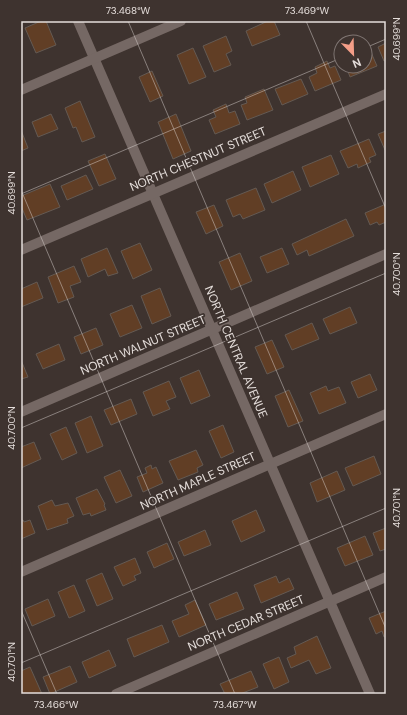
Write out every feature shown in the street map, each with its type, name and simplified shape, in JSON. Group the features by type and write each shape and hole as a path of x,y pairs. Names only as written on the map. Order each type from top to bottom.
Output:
{"street":[{"name":"NORTH CENTRAL AVENUE","path":"78,21 370,694"},
{"path":"21,90 181,21"},
{"name":"NORTH CHESTNUT STREET","path":"21,250 386,94"},
{"name":"NORTH WALNUT STREET","path":"21,412 386,254"},
{"name":"NORTH MAPLE STREET","path":"21,572 386,414"},
{"name":"NORTH CEDAR STREET","path":"116,694 386,577"}],"building":[{"path":"41,21 46,21 56,45 36,53 25,28"},
{"path":"268,21 274,21 280,35 252,46 246,31"},
{"path":"226,36 232,51 226,54 231,65 214,72 203,46"},
{"path":"386,43 386,60 384,61 378,47"},
{"path":"193,48 206,77 189,84 177,55"},
{"path":"373,57 377,66 373,68"},
{"path":"327,61 330,68 333,67 333,74 338,74 341,80 315,91 309,77 317,73 315,67"},
{"path":"152,71 163,96 150,102 139,77"},
{"path":"349,74 357,74 350,77"},
{"path":"301,79 308,94 282,105 275,89"},
{"path":"264,89 273,110 247,120 241,105 247,103 245,97"},
{"path":"80,101 95,137 82,142 76,127 73,128 65,108"},
{"path":"226,104 229,113 235,111 240,124 215,134 209,120 216,117 213,110"},
{"path":"51,114 58,129 38,137 32,122"},
{"path":"176,114 191,151 173,159 158,122"},
{"path":"21,130 28,148 21,151"},
{"path":"386,131 386,150 385,150 378,134"},
{"path":"369,139 376,155 369,158 371,162 358,168 357,164 348,168 340,151"},
{"path":"105,154 116,179 99,186 88,161"},
{"path":"331,155 339,174 310,187 302,167"},
{"path":"293,171 301,190 272,203 264,184"},
{"path":"86,175 93,189 67,200 61,186"},
{"path":"50,184 60,207 27,220 21,206 21,196"},
{"path":"256,188 265,210 243,219 240,214 233,217 226,200"},
{"path":"386,204 386,222 379,225 377,222 370,225 365,213"},
{"path":"214,205 223,226 206,234 196,212"},
{"path":"346,219 354,236 309,256 307,250 297,255 292,244"},
{"path":"140,243 152,270 133,279 121,251"},
{"path":"107,248 118,273 108,276 105,269 88,277 81,259"},
{"path":"282,248 289,264 267,273 260,257"},
{"path":"240,253 252,281 231,290 219,262"},
{"path":"74,266 81,282 70,286 74,297 58,303 48,277"},
{"path":"37,282 43,298 21,307 21,289"},
{"path":"160,288 171,316 152,324 141,296"},
{"path":"132,305 142,328 120,337 110,314"},
{"path":"350,307 357,323 330,334 323,319"},
{"path":"312,323 319,339 292,350 285,335"},
{"path":"96,328 103,345 81,354 74,337"},
{"path":"272,340 284,367 267,374 255,347"},
{"path":"59,344 65,360 43,369 36,354"},
{"path":"21,360 28,377 21,379"},
{"path":"199,370 210,396 191,404 180,378"},
{"path":"370,374 377,390 358,398 351,382"},
{"path":"169,381 176,397 166,401 170,409 153,416 143,392"},
{"path":"326,386 328,391 339,387 346,403 319,414 310,393"},
{"path":"289,390 303,421 288,427 275,396"},
{"path":"131,399 137,414 111,425 104,410"},
{"path":"91,416 103,446 87,453 75,423"},
{"path":"223,425 234,452 221,458 209,431"},
{"path":"66,427 77,453 62,460 50,434"},
{"path":"34,442 41,459 21,468 21,447"},
{"path":"196,450 203,465 197,468 198,472 178,480 169,461"},
{"path":"374,456 381,474 353,486 345,468"},
{"path":"151,465 152,469 156,467 163,483 143,492 137,477 147,473 145,468"},
{"path":"120,470 132,496 116,503 104,477"},
{"path":"337,471 345,490 317,502 310,483"},
{"path":"97,489 105,504 106,510 91,516 90,513 83,515 76,498"},
{"path":"52,500 55,506 68,503 74,516 67,519 68,523 47,530 38,506"},
{"path":"256,510 265,531 241,542 232,521"},
{"path":"23,520 24,522 30,520 35,533 21,539 21,521"},
{"path":"386,528 386,549 380,551 373,533"},
{"path":"205,530 211,545 184,556 178,542"},
{"path":"365,536 373,555 345,566 337,548"},
{"path":"167,543 174,559 154,568 147,552"},
{"path":"135,558 141,573 134,576 136,580 123,586 114,567"},
{"path":"102,573 113,599 97,606 86,580"},
{"path":"276,576 279,583 289,578 294,589 261,603 254,585"},
{"path":"74,585 85,611 69,618 58,592"},
{"path":"237,592 244,609 216,620 209,604"},
{"path":"48,599 55,616 32,626 25,609"},
{"path":"195,600 206,625 179,637 172,621 189,614 185,605"},
{"path":"386,611 386,636 384,637 382,631 376,634 369,618"},
{"path":"162,625 169,642 134,657 127,639"},
{"path":"317,636 331,668 316,674 309,660 291,668 287,658 296,654 294,647"},
{"path":"109,650 116,666 89,678 82,662"},
{"path":"279,657 289,682 274,689 263,664"},
{"path":"70,666 77,682 50,694 43,677"},
{"path":"30,667 42,694 21,694 21,671"},
{"path":"251,671 258,687 240,694 225,694 220,684"}]}
